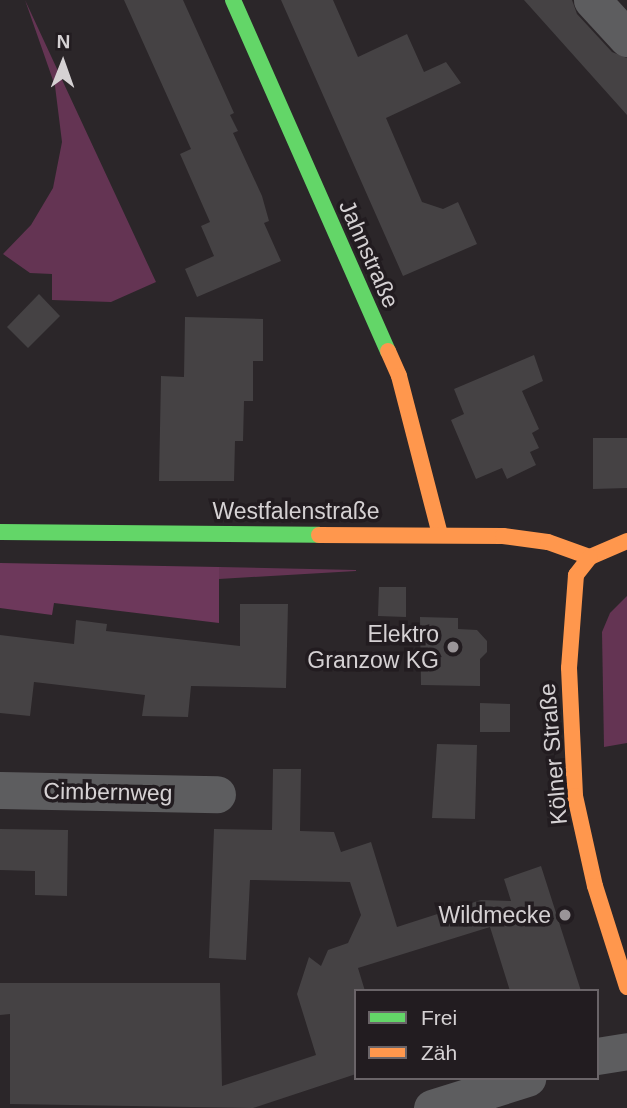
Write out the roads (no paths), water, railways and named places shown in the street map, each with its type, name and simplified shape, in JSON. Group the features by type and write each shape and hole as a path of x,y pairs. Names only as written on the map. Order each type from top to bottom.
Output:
{"street":[{"name":"Jahnstraße","path":"233,0 399,376 440,535"},
{"path":"592,0 627,38"},
{"name":"Westfalenstraße","path":"0,532 528,538 590,557"},
{"path":"590,557 627,541"},
{"name":"Kölner Straße","path":"590,557 576,575 570,610 575,796 595,887 627,987"},
{"name":"Cimbernweg","path":"0,790 217,794"},
{"path":"599,1056 627,1051"},
{"path":"432,1108 521,1080"}],"place":[{"name":"Elektro Granzow KG","path":"453,647"},
{"name":"Wildmecke","path":"565,915"}]}
